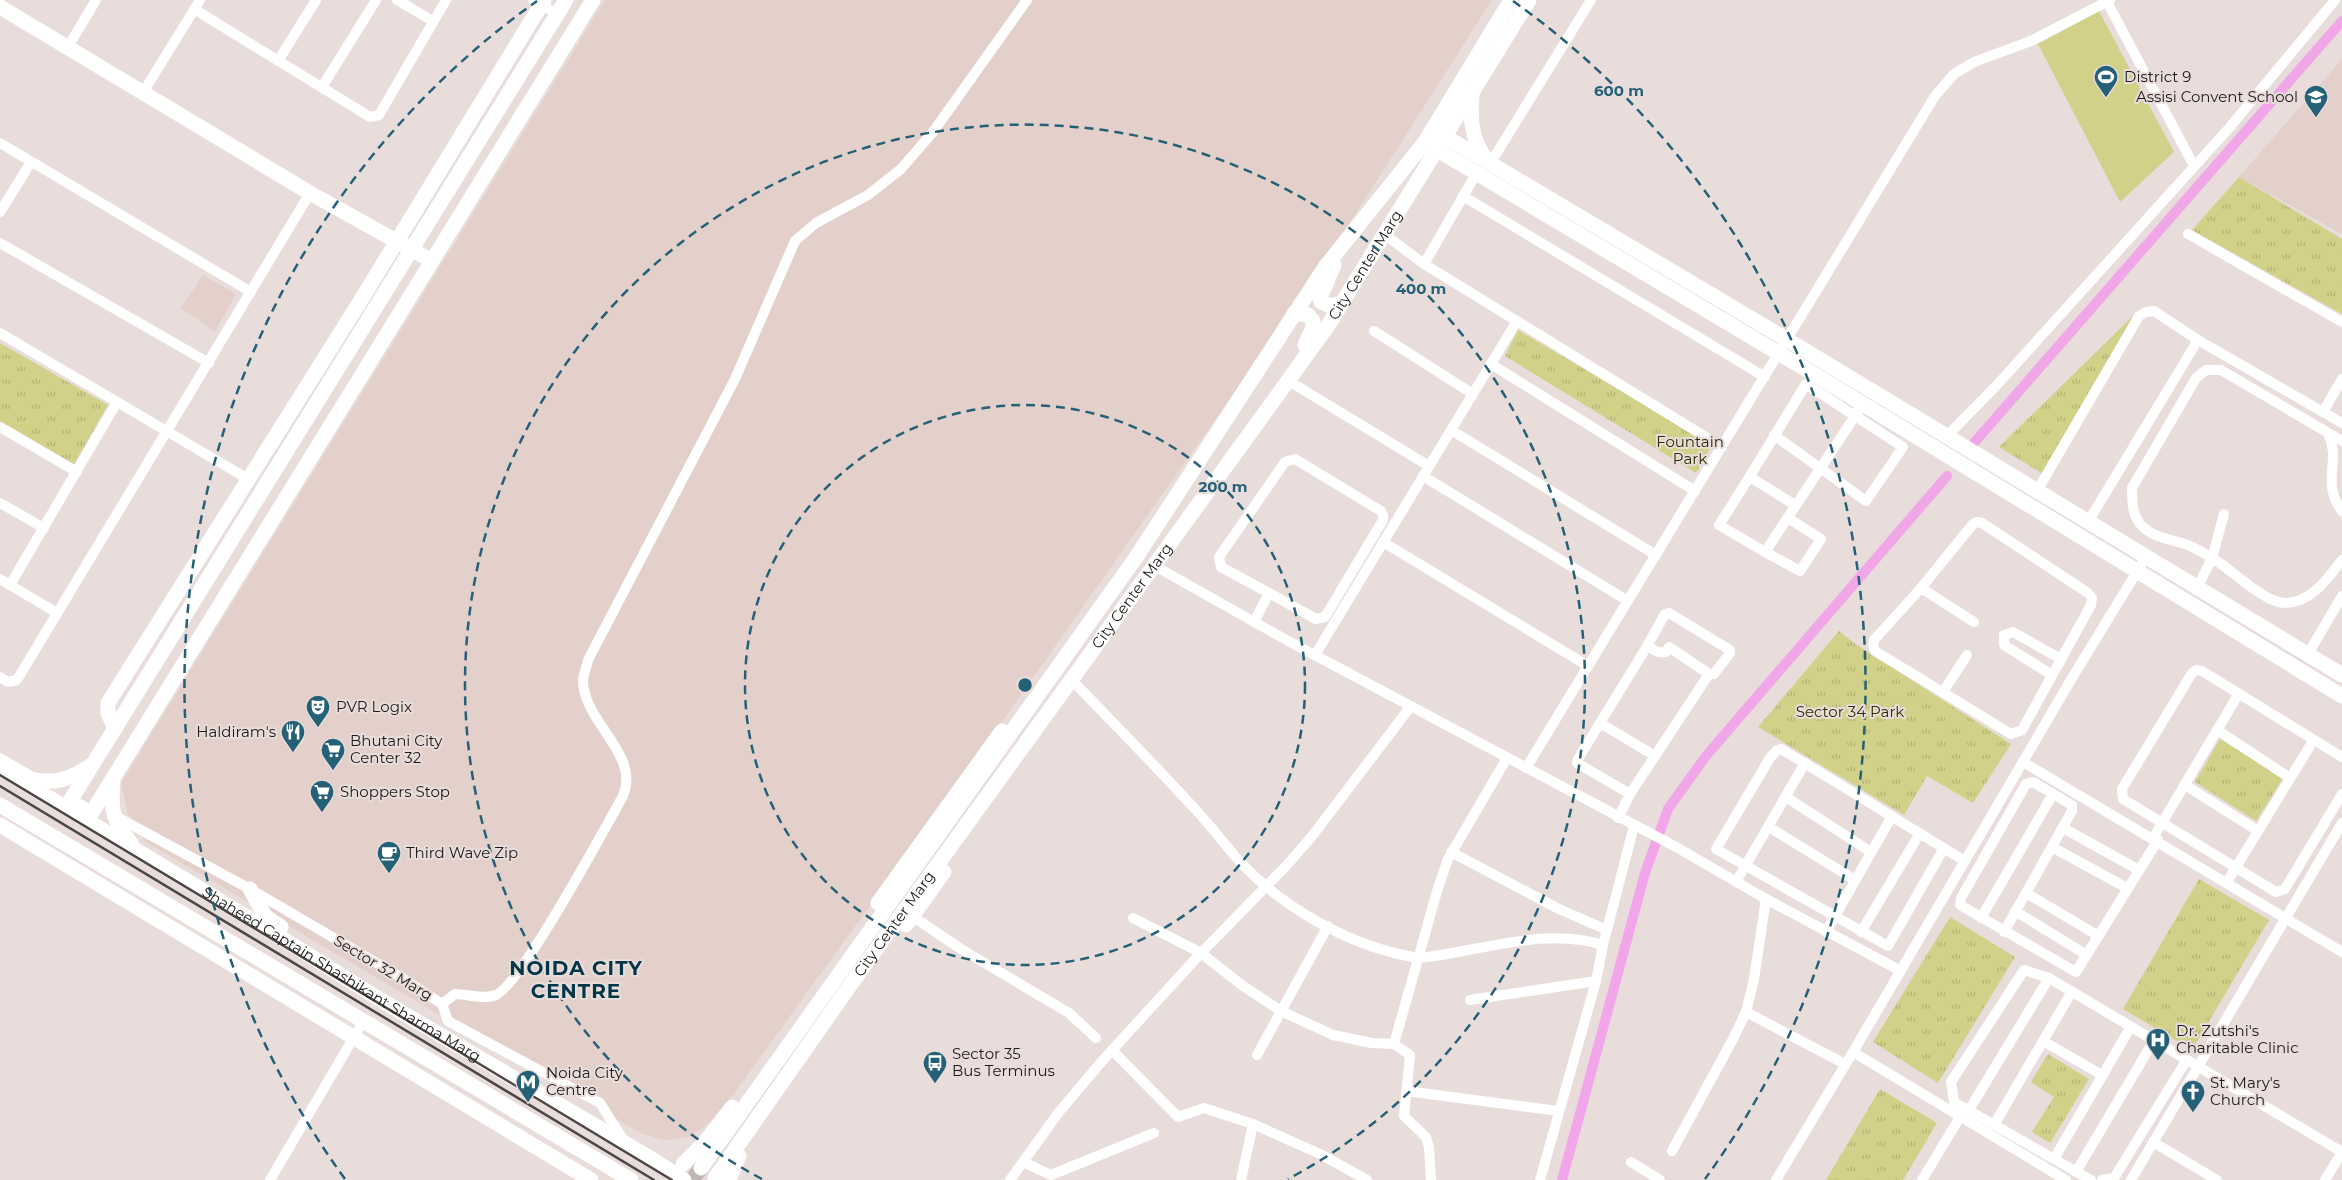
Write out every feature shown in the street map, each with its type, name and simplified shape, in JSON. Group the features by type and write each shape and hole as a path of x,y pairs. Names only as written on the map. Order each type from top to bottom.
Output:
{"street":[{"path":"68,47 96,0"},
{"path":"144,91 200,0"},
{"path":"278,60 316,0"},
{"path":"322,88 376,0"},
{"path":"397,0 433,21"},
{"path":"194,9 370,117 379,115 446,0"},
{"path":"566,0 262,487 70,801 91,814 593,0"},
{"path":"442,1004 454,994 488,997 498,994 507,986 543,934 623,796 628,784 624,762 585,694 583,678 588,660 735,379 795,241 816,223 868,195 901,169 933,132 1027,0"},
{"name":"City Center Marg","path":"713,1176 1030,707 1137,556 1325,267 1425,142 1511,0"},
{"name":"City Center Marg","path":"713,1176 1298,366 1342,302 1529,0"},
{"path":"1490,164 1591,0"},
{"path":"1526,768 1935,96 1954,74 1974,62 2044,35 2107,0 2194,166"},
{"path":"1946,436 1996,386 2194,166 2278,71 2335,0"},
{"path":"115,729 108,713 108,703 397,242 539,2 557,14"},
{"path":"0,7 144,91 310,193 432,261"},
{"path":"1473,91 1471,115 1473,138 1479,150 1490,164"},
{"path":"1440,142 1490,164 1786,339 2342,675"},
{"path":"1440,142 1476,174 1779,354 1813,381 1859,410 2137,570 2342,696"},
{"path":"0,143 251,292"},
{"path":"0,212 31,162"},
{"path":"1424,264 1476,174"},
{"path":"0,677 8,682 17,680 310,193"},
{"path":"1463,196 1765,377"},
{"path":"1384,234 1424,264 1722,448"},
{"path":"2188,234 2342,322"},
{"path":"0,243 209,363"},
{"path":"1337,254 1332,272 1320,298 1321,302 1330,306 1342,302"},
{"path":"2037,491 2140,316 2146,312 2154,311 2198,340 2342,423"},
{"path":"1294,313 1308,315 1314,324 1298,366"},
{"path":"1315,655 1517,321"},
{"path":"1374,331 1473,394"},
{"path":"0,333 248,479"},
{"path":"2088,522 2198,340"},
{"path":"1491,364 1695,491"},
{"path":"2342,440 2221,370 2206,370 2196,378 2132,488 2132,506 2141,525 2153,534 2187,545 2212,558 2266,597 2286,603 2304,598 2325,583 2342,560"},
{"path":"2323,412 2342,379"},
{"path":"1288,380 1628,600"},
{"path":"1788,518 1821,539 1800,571 1719,525 1806,384 1813,381"},
{"path":"10,585 117,402"},
{"path":"1774,435 1866,501 1903,447 1859,410"},
{"path":"1765,552 1859,410"},
{"path":"0,427 77,472"},
{"path":"1451,430 1656,555"},
{"path":"2328,433 2334,442 2335,455 2331,482 2332,496 2342,511"},
{"path":"1295,459 1381,511 1383,520 1325,617 1316,619 1269,593 1221,567 1218,562 1219,557 1285,462 1295,459"},
{"path":"1750,477 1795,505"},
{"path":"0,503 44,528"},
{"path":"2197,588 2212,558 2224,514"},
{"path":"1982,523 2088,593 2092,598 2091,605 2056,667 2022,730 2011,734 1876,650 1873,645 1874,640 1921,588 1973,524 1982,523"},
{"path":"1383,542 1588,666"},
{"path":"1776,1180 2072,678 2146,557"},
{"path":"1153,565 1315,655 1618,818 1678,848 1766,900 1900,971"},
{"path":"0,579 57,613"},
{"path":"1921,588 1974,622"},
{"path":"1254,622 1269,593"},
{"path":"2308,654 2342,596"},
{"path":"1630,794 1577,763 1665,614 1669,613 1730,650 1730,653 1714,674 1709,674 1671,643 1666,652 1661,653 1656,652 1650,647 1646,648"},
{"path":"2056,667 2004,645 2004,635 2012,632 2072,678"},
{"path":"1943,692 1967,655"},
{"path":"2342,757 2238,695 2202,671 2196,670 2192,673 2122,789 2123,799 2276,892 2286,889 2342,794"},
{"path":"1618,818 1630,794 1709,674"},
{"path":"1071,679 1195,809 1242,863 1286,902 1328,926 1370,945 1397,954 1420,958 1559,937 1586,940 1603,945"},
{"path":"2004,932 2072,811 2072,805 2033,782 2026,784 1961,898 1960,904 2004,932 2076,972 2085,954 2139,870 2156,839 2162,822 2238,695"},
{"path":"1010,1180 1059,1112 1112,1050 1313,835 1411,706"},
{"path":"683,1164 705,1142 796,1023 840,956 988,747 1007,724 1030,707"},
{"path":"652,1159 666,1158 713,1176 738,1158 1010,779 1033,743 1041,720"},
{"path":"1600,723 1655,756"},
{"path":"2217,730 2290,778"},
{"path":"2227,882 2313,741"},
{"path":"1944,848 1888,946 1716,849 1770,758 1777,750 1781,749 1920,833 1965,861"},
{"path":"0,758 40,782"},
{"path":"1394,1044 1420,958 1438,888 1451,852 1507,758"},
{"path":"2023,762 2156,839 2342,952"},
{"path":"1736,882 1805,763"},
{"path":"14,776 40,782 58,782 75,776 94,764"},
{"name":"Shaheed Captain Shashikant Sharma Marg","path":"0,768 328,966 379,1000 652,1159 684,1180"},
{"path":"114,775 110,805 114,816 118,826 144,855"},
{"path":"2185,785 2258,830"},
{"path":"2067,802 2073,791"},
{"path":"1981,918 2052,794"},
{"path":"1786,797 1871,852"},
{"name":"Shaheed Captain Shashikant Sharma Marg","path":"0,805 364,1020 619,1176 630,1180"},
{"name":"Sector 32 Marg","path":"114,816 250,889 442,1004 448,1021 600,1103 626,1145"},
{"path":"1826,932 1892,816"},
{"path":"2131,1180 2342,823"},
{"path":"0,825 140,907 354,1039 591,1180"},
{"path":"1769,827 1855,880"},
{"path":"1540,1180 1596,982 1607,930 1638,828"},
{"path":"2062,828 2139,870"},
{"path":"1861,932 1920,833"},
{"path":"2052,847 2127,888"},
{"path":"1451,852 1559,909 1607,930"},
{"path":"2252,897 2261,883"},
{"path":"250,889 265,916 313,948 323,957 328,966"},
{"path":"2026,893 2097,935"},
{"path":"1672,1151 1746,1012 1754,979 1766,900"},
{"path":"2016,911 2085,954"},
{"path":"912,916 1069,1014 1096,1038"},
{"path":"1133,918 1201,953 1243,986 1281,1011 1333,1035 1372,1043 1394,1044 1410,1055 1404,1116 1426,1137 1431,1180"},
{"path":"1257,1055 1328,926"},
{"path":"2066,1180 1965,1112 1954,1102 1951,1082 2024,970 2049,978 2153,1042 2342,1152 2325,1180"},
{"path":"1922,1180 2049,978"},
{"path":"1470,1000 1596,982"},
{"path":"1994,1125 2071,993"},
{"path":"1746,1012 1845,1064"},
{"path":"270,1180 364,1020"},
{"path":"2054,1159 2130,1028"},
{"path":"2043,1041 2102,1075"},
{"path":"2076,1172 2153,1042"},
{"path":"1112,1050 1178,1117 1204,1108 1253,1124 1320,1154 1361,1179"},
{"path":"1853,1052 1965,1112 1994,1125 2091,1180"},
{"path":"2102,1180 2114,1178 2186,1061"},
{"path":"1406,1091 1559,1111"},
{"path":"1241,1180 1253,1124"},
{"path":"1051,1175 1154,1133"},
{"path":"2153,1142 2212,1179"},
{"path":"1023,1162 1065,1180"},
{"path":"1631,1162 1660,1180"}],"shaded area":[{"path":"605,0 1492,0 1312,282 953,791 717,1117 689,1137 665,1140 642,1134 144,841 128,814 121,783"},
{"name":"Assisi Convent School","path":"2342,59 2342,234 2239,177"},
{"path":"203,275 236,294 215,332 181,308"}],"green space":[{"name":"District 9","path":"2099,11 2174,152 2120,202 2038,44"},
{"path":"2239,177 2342,239 2342,314 2192,230"},
{"path":"2138,311 2043,474 1999,447"},
{"name":"Fountain Park","path":"1518,330 1712,445 1696,473 1505,356"},
{"path":"0,343 108,405 74,464 0,421"},
{"name":"Sector 34 Park","path":"1839,631 1854,643 2011,744 1973,803 1927,776 1904,815 1758,727"},
{"path":"2220,739 2283,778 2256,821 2195,782"},
{"path":"2199,879 2269,920 2192,1050 2123,1009"},
{"path":"1950,917 2015,957 1938,1083 1873,1042"},
{"path":"2048,1054 2089,1079 2050,1143 2032,1132 2054,1097 2031,1082"},
{"path":"1880,1089 1937,1123 1903,1180 1826,1180"}],"waterway":[{"path":"1973,444 2342,21"},
{"path":"1562,1180 1645,873 1668,809 1706,756 1947,476"}],"tunnel":[{"path":"692,1180 701,1168"}],"railway":[{"path":"0,775 672,1180"},
{"path":"0,786 654,1180"}],"place":[{"name":"District 9","path":"2106,98"},
{"name":"Assisi Convent School","path":"2316,118"},
{"name":"PVR Logix","path":"318,728"},
{"name":"Haldiram's","path":"293,753"},
{"name":"Bhutani City Center 32","path":"333,771"},
{"name":"Shoppers Stop","path":"322,813"},
{"name":"Third Wave Zip","path":"389,874"},
{"name":"Dr. Zutshi's Charitable Clinic","path":"2158,1061"},
{"name":"Sector 35 Bus Terminus","path":"935,1084"},
{"name":"Noida City Centre","path":"528,1103"},
{"name":"St. Mary's Church","path":"2193,1113"}],"district":[{"name":"NOIDA CITY CENTRE","path":"576,980"}]}
